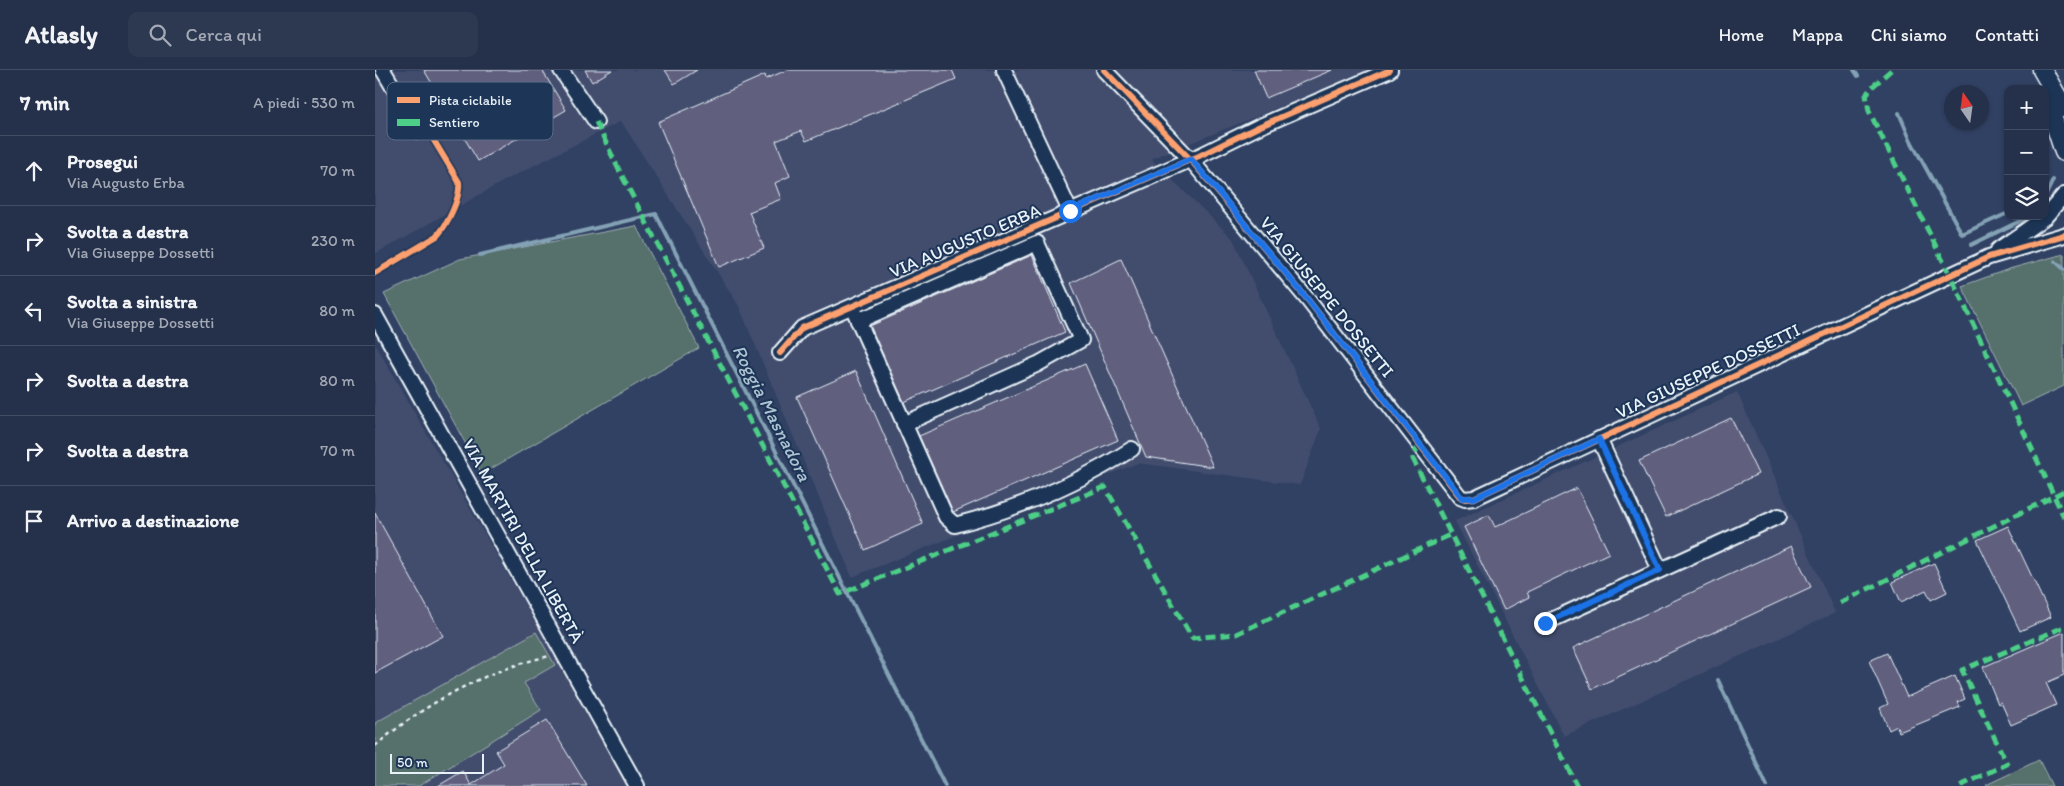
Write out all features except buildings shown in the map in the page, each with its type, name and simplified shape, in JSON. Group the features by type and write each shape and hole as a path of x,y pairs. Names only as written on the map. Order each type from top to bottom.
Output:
{"main road":[{"path":"2037,70 2042,85"},
{"path":"2042,70 2064,108"},
{"path":"2049,106 2064,152"}],"street":[{"path":"383,70 390,82"},
{"path":"561,70 596,122"},
{"path":"1004,70 1070,211"},
{"path":"1105,70 1191,159"},
{"name":"VIA AUGUSTO ERBA","path":"780,353 801,328 1191,159 1258,127 1390,70"},
{"name":"VIA GIUSEPPE DOSSETTI","path":"1191,159 1308,300 1462,498 1474,498 1989,257 2064,235"},
{"name":"VIA GIUSEPPE DOSSETTI","path":"1989,257 2042,220 2064,195"},
{"path":"859,320 1037,243 1081,340 1038,364 904,424"},
{"path":"852,306 946,517 955,525 980,519 1050,494 1109,464 1132,449"},
{"name":"VIA MARTIRI DELLA LIBERTÀ","path":"375,315 637,786"},
{"path":"1599,439 1660,570"},
{"path":"1545,623 1779,516"}],"path":[{"path":"375,746 424,709 505,667 564,653"}],"shaded area":[{"path":"375,70 1371,70 1151,159 1233,239 1321,429 1300,485 1138,463 852,577 739,306 621,121 502,182 375,254"},
{"path":"375,344 618,766 630,786 375,786"},
{"path":"1737,392 1835,613 1564,736 1455,521"}],"green space":[{"path":"636,226 699,348 482,474 384,294 460,259"},
{"path":"2064,254 2064,386 2021,406 1962,286 2009,269"},
{"path":"536,632 555,665 524,683 541,710 419,786 375,786 375,723"},
{"path":"2039,760 2052,786 1986,785"}],"waterway":[{"path":"1854,70 1858,76"},
{"path":"1899,113 1911,141 1962,234 2004,215"},
{"path":"2049,188 2053,180"},
{"name":"Roggia Masnadora","path":"480,255 656,214 945,786"},
{"path":"1971,245 2022,220"},
{"path":"2055,261 2064,269"},
{"path":"1718,680 1767,786"}],"marked path":[{"path":"1891,70 1866,95 1869,111 1950,275 2064,517"},
{"path":"596,122 620,172 840,594 1105,487 1192,638 1236,634 1450,535"},
{"path":"1421,445 1413,454 1413,459 1577,786"},
{"path":"1840,603 2064,491"},
{"path":"1960,786 2007,764 1962,670 2064,627"}],"cycle path":[{"path":"1104,70 1190,159 1308,300 1460,497 1465,499 1474,498 1989,257 2064,235"},
{"path":"780,353 802,328 1199,156 1258,127 1390,70"},
{"path":"375,273 437,236 456,203 459,182 434,140"}],"route":[{"path":"1070,211 1191,159 1217,193 1308,300 1462,498 1474,498 1599,439 1660,570 1545,623"}]}
